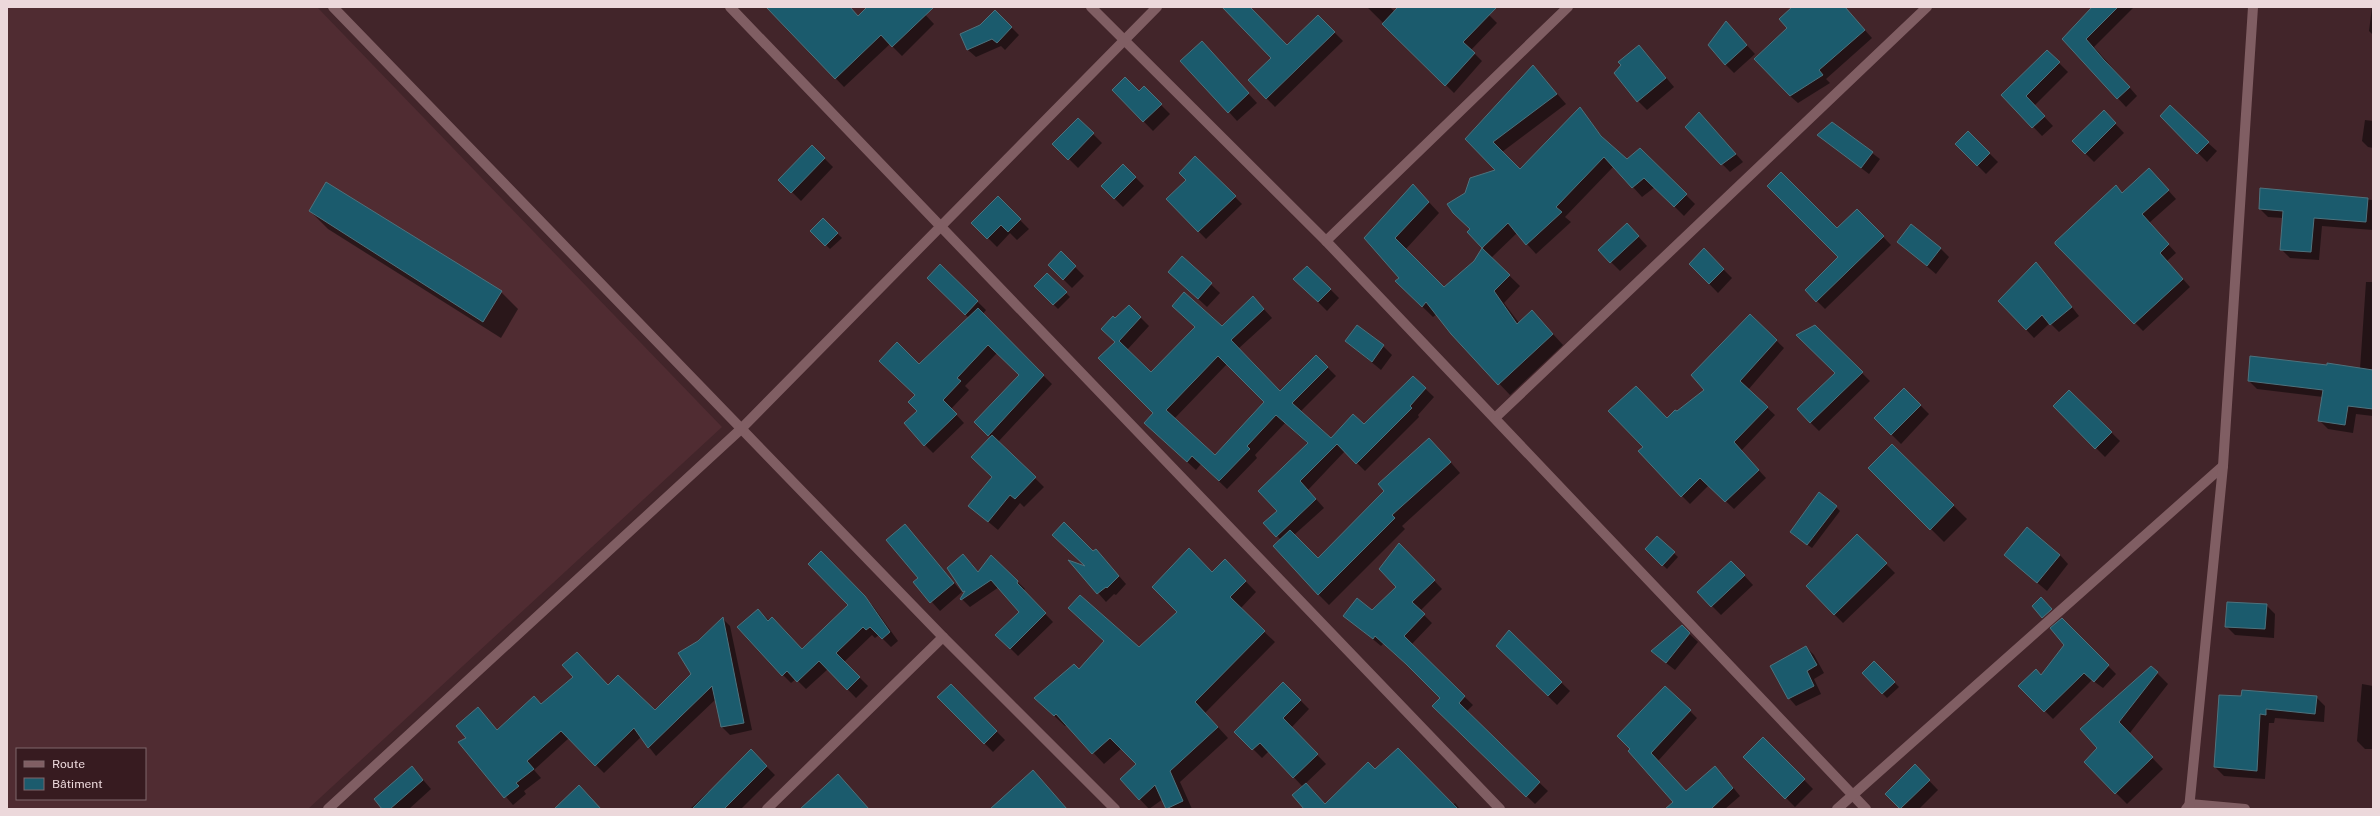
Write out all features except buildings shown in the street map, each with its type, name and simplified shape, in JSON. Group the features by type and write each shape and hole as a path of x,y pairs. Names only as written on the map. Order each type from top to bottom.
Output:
{"street":[{"path":"333,7 942,637 1115,809"},
{"path":"730,7 1500,809"},
{"path":"1091,7 1123,41 1326,241 1866,809"},
{"path":"328,809 741,429 940,225 1157,7"},
{"path":"1326,241 1568,7"},
{"path":"1495,418 1927,7"},
{"path":"2245,809 2188,807 2223,466 2253,7"},
{"path":"1837,809 2223,466"},
{"path":"767,809 942,637"}],"shaded area":[{"path":"7,7 317,7 722,427 308,809 7,809"}]}
